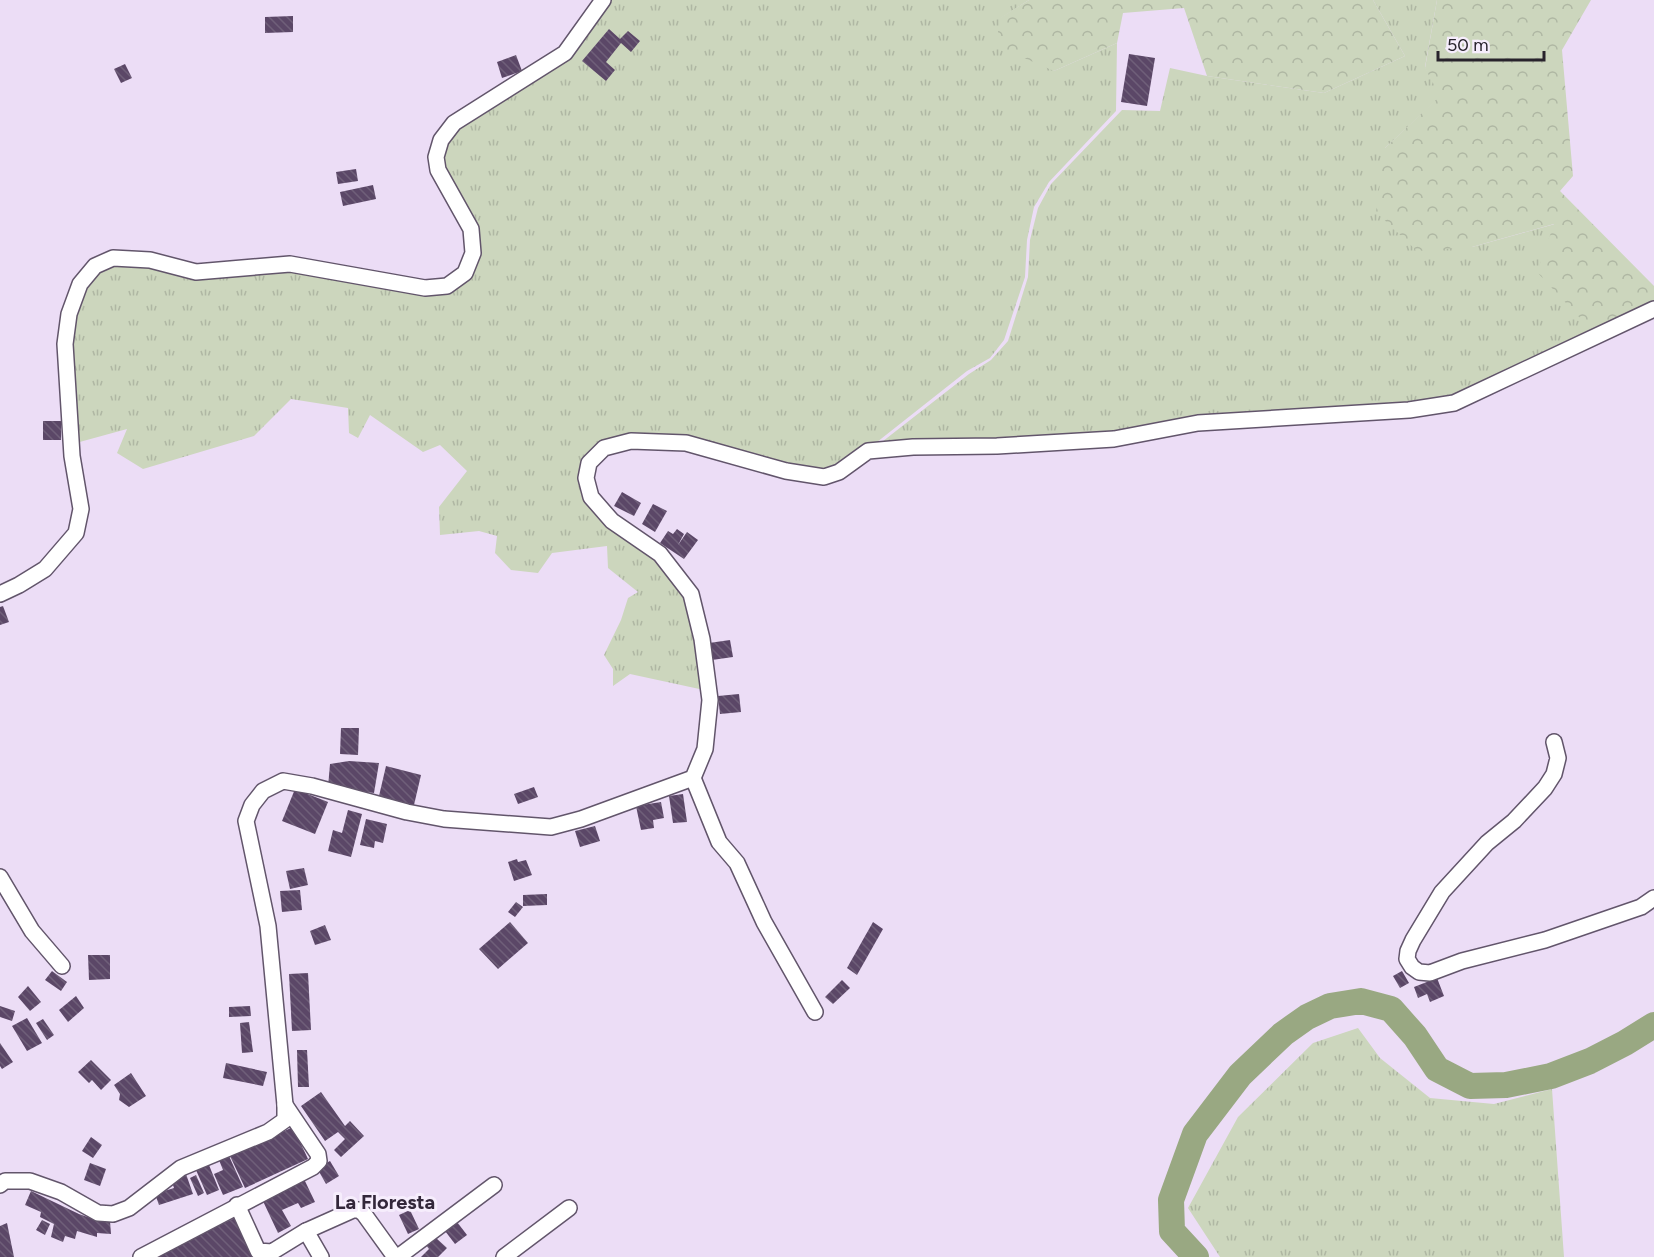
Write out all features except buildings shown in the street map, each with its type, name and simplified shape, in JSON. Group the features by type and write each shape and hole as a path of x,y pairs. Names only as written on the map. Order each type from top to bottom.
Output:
{"street":[{"path":"0,594 45,569 76,533 81,509 72,456 65,344 69,314 80,284 95,266 113,258 150,260 196,272 290,264 425,288 447,286 465,273 473,253 471,229 438,170 436,157 441,140 454,123 565,53 603,0"},
{"path":"815,1012 764,922 737,863 720,842 693,778 705,749 710,700 702,639 691,594 660,554 612,521 591,497 586,478 589,464 604,448 631,441 686,443 786,471 824,477 839,472 868,451 913,447 997,446 1114,439 1198,423 1409,410 1454,403 1654,309"},
{"path":"1554,742 1558,758 1554,774 1545,788 1514,820 1487,843 1442,892 1413,940 1407,960 1419,972 1430,973 1462,961 1545,940 1641,907 1654,898"},
{"path":"0,1185 5,1181 30,1181 61,1192 98,1213 113,1214 129,1208 181,1168 268,1132 285,1120 268,926 246,821 252,805 264,791 283,781 444,819 550,827 581,819 693,778"},
{"path":"0,878 32,931 62,966"},
{"path":"141,1257 313,1167 319,1161 318,1154 285,1105"},
{"path":"237,1205 258,1251 272,1252 306,1231 353,1210 359,1210 396,1257 494,1185"},
{"path":"504,1257 569,1208"},
{"path":"306,1231 321,1257"}],"green space":[{"path":"610,0 1029,0 1001,18 1054,71 1117,43 1116,111 1049,182 1034,207 1027,240 1025,277 1004,340 990,358 967,371 872,446 836,467 823,471 787,466 687,438 601,443 581,479 656,558 686,597 697,642 704,690 630,674 613,686 613,669 604,655 621,620 628,598 638,592 608,568 607,546 552,553 538,573 511,570 495,553 497,536 479,531 440,535 439,507 467,471 440,445 423,452 370,415 358,438 349,433 348,408 291,399 254,436 143,469 117,453 127,429 76,443 71,377 73,328 77,306 85,287 97,272 114,263 289,269 425,293 478,255 443,168 442,157 446,143 457,126 556,67"},
{"path":"1029,0 1373,0 1405,56 1324,93 1207,76 1184,8 1123,13 1117,43 1054,71 996,46 1000,18"},
{"path":"1373,0 1437,0 1425,67 1441,96 1385,148 1472,247 1555,224 1593,332 1452,397 1405,405 1113,434 878,445 969,374 991,360 1008,341 1028,277 1030,240 1038,208 1051,184 1122,110 1160,111 1170,68 1207,76 1324,93 1405,56"},
{"path":"1437,0 1591,0 1562,50 1573,176 1560,191 1654,286 1654,303 1593,332 1537,272 1554,224 1472,247 1417,251 1376,212 1385,148 1440,96 1425,68"},
{"path":"1358,1028 1380,1058 1430,1098 1494,1104 1552,1089 1564,1257 1220,1257 1188,1208 1238,1117 1313,1043"}],"waterway":[{"path":"1196,1257 1172,1231 1171,1200 1195,1134 1240,1075 1283,1034 1307,1017 1330,1006 1361,1001 1391,1009 1415,1036 1437,1069 1470,1086 1506,1085 1551,1076 1590,1061 1654,1025"}],"district":[{"name":"La Floresta","path":"385,1202"}]}
